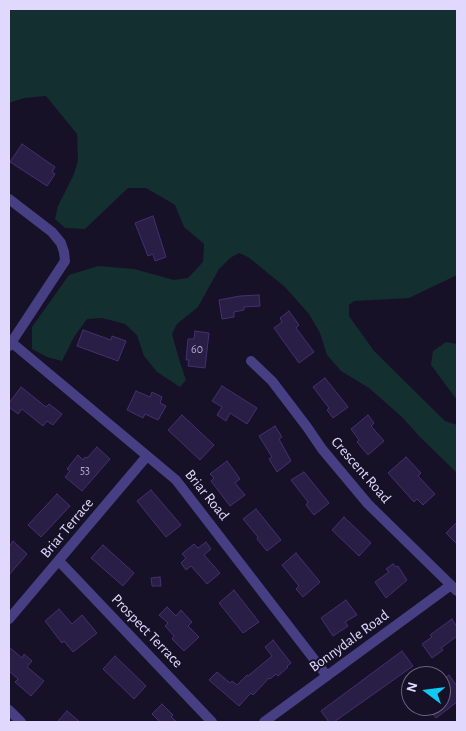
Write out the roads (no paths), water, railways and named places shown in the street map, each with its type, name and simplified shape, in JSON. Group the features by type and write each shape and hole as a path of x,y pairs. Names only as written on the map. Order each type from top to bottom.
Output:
{"street":[{"path":"9,199 52,232 60,243 65,261 10,344"},
{"name":"Briar Road","path":"10,344 176,480 197,504 327,676"},
{"name":"Crescent Road","path":"251,362 272,381 350,484 454,588"},
{"name":"Briar Terrace","path":"9,619 147,456"},
{"name":"Prospect Terrace","path":"59,561 212,722"},
{"name":"Bonnydale Road","path":"264,722 454,588"},
{"path":"9,710 22,722"}]}
